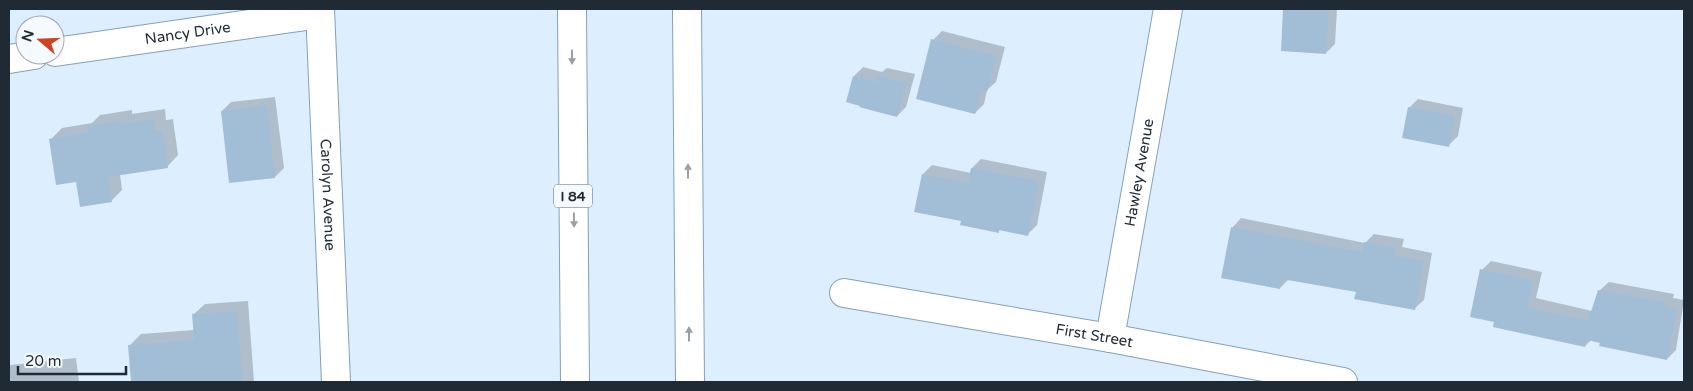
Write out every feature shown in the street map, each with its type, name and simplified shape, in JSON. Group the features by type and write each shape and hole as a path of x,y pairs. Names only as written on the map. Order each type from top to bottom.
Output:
{"main road":[{"name":"I 84","path":"572,9 575,382"},
{"path":"688,9 690,382"},
{"name":"Hawley Avenue","path":"1110,338 1168,9"},
{"name":"Nancy Drive","path":"65,50 320,11"},
{"name":"Carolyn Avenue","path":"320,11 336,382"},
{"name":"First Street","path":"844,293 1110,338 1337,382"}],"building":[{"path":"1283,9 1329,9 1326,54 1281,51"},
{"path":"931,39 997,56 987,92 981,90 975,114 916,99"},
{"path":"853,76 876,82 877,76 906,83 897,117 846,102"},
{"path":"267,105 275,178 229,183 221,111"},
{"path":"1408,107 1455,116 1449,147 1402,138"},
{"path":"154,119 155,131 162,130 168,168 108,177 112,202 80,207 76,182 56,185 49,139 88,132 87,126 121,121 121,124"},
{"path":"971,168 1039,181 1028,236 999,230 999,233 960,225 961,221 914,212 922,174 968,183"},
{"path":"1231,227 1362,252 1364,242 1395,247 1394,256 1424,261 1415,310 1354,299 1356,292 1282,279 1280,289 1221,278"},
{"path":"1480,269 1533,280 1527,307 1588,321 1598,290 1666,302 1665,307 1677,309 1667,360 1599,346 1600,343 1587,340 1585,347 1493,327 1494,322 1470,317"},
{"path":"237,311 243,382 131,382 128,345 194,340 192,314"}]}
